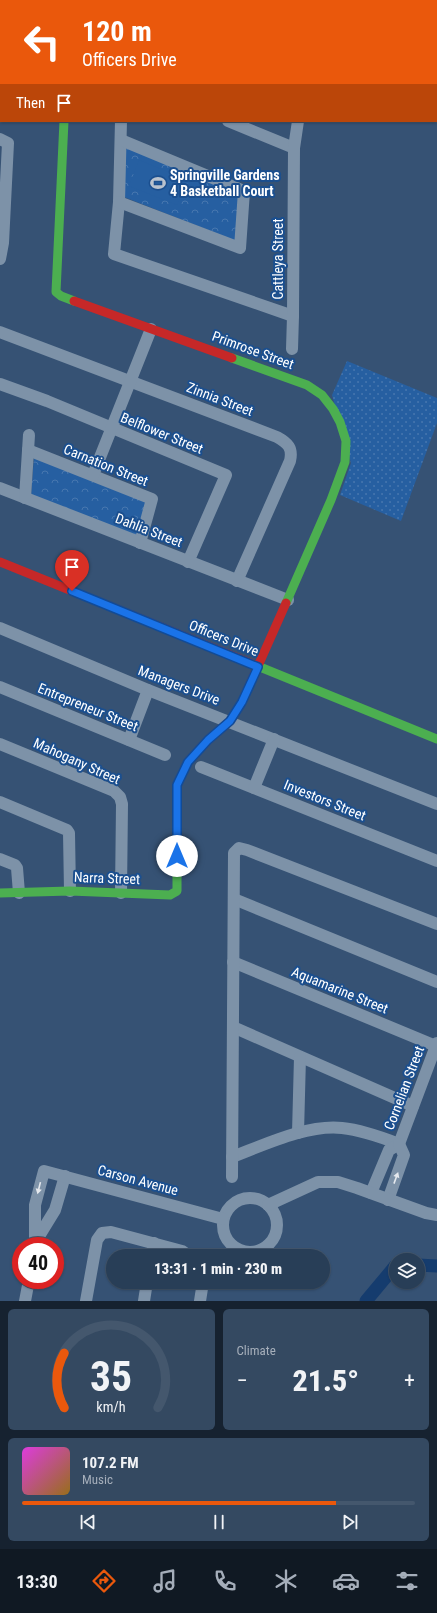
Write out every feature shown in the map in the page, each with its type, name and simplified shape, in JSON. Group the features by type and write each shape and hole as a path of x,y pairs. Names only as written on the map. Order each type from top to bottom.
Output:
{"street":[{"name":"Primrose Street","path":"64,122 56,292 61,296 307,385 322,395 333,408 340,422 346,441 346,462 331,500 258,667"},
{"path":"121,122 119,202 114,254 293,316"},
{"path":"230,122 294,148"},
{"name":"Cattleya Street","path":"292,349 294,148 298,122"},
{"path":"0,139 8,143 3,243 0,259"},
{"path":"119,202 240,248 244,191 121,140"},
{"path":"93,476 151,329"},
{"name":"Zinnia Street","path":"0,332 131,381 286,442 290,447 290,462 238,581"},
{"name":"Belflower Street","path":"0,384 47,401 226,475 188,562"},
{"path":"25,498 28,435"},
{"name":"Carnation Street","path":"28,450 152,499 140,543"},
{"name":"Dahlia Street","path":"0,488 288,600"},
{"name":"Officers Drive","path":"0,562 437,739"},
{"name":"Managers Drive","path":"0,628 148,690 230,721 437,804"},
{"name":"Narra Street","path":"0,893 70,891 170,895 176,891 177,785 188,762 208,740 230,721 242,702 258,667"},
{"name":"Entrepreneur Street","path":"0,687 165,754"},
{"path":"129,740 148,690"},
{"path":"254,788 274,739"},
{"name":"Mahogany Street","path":"0,744 114,791 120,797 122,804 122,892"},
{"name":"Investors Street","path":"201,767 437,861"},
{"path":"0,802 70,832 70,891"},
{"path":"232,1177 234,853 239,848 254,852 437,924"},
{"path":"0,859 15,865 17,868 19,893"},
{"path":"234,900 437,982"},
{"name":"Aquamarine Street","path":"233,962 437,1045"},
{"path":"233,1028 413,1106"},
{"name":"Cornelian Street","path":"371,1193 389,1150 399,1144 437,1045"},
{"path":"298,1133 300,1057"},
{"path":"232,1157 298,1133 341,1128 361,1131 399,1144"},
{"name":"Cornelian Street","path":"388,1200 404,1155 399,1144"},
{"name":"Carson Avenue","path":"35,1237 35,1205 44,1171 223,1219"},
{"path":"38,1237 54,1210 65,1176"},
{"path":"268,1204 318,1182 338,1182 426,1213 437,1215"},
{"path":"247,1198 258,1199 268,1204 276,1216 277,1230 270,1243 259,1250 245,1251 232,1245 224,1233 223,1219 228,1209 236,1202 247,1198"},
{"path":"86,1301 98,1240 102,1233 111,1232 175,1249"},
{"path":"153,1249 154,1243"},
{"path":"25,1301 27,1289"},
{"path":"144,1301 146,1289"},
{"path":"200,1301 202,1289"}],"green space":[{"path":"126,146 239,193 236,241 124,197"},
{"name":"Springville Gardens 4 Basketball Court","path":"139,160 188,180 177,205 129,186"},
{"path":"347,361 437,398 437,423 401,521 340,495 351,463 332,395"},
{"path":"34,457 146,502 136,537 31,496"}],"waterway":[{"path":"425,1265 437,1266"},
{"path":"366,1301 389,1273"}],"traffic: fast":[{"path":"64,122 56,292 61,296 74,301"},
{"path":"232,358 307,385 322,395 333,409 340,422 346,441 345,462 331,500 286,603"},
{"path":"255,665 437,739"},
{"path":"0,893 70,891 170,895 177,891 177,839"}],"traffic: jam":[{"path":"74,301 232,358"},
{"path":"0,562 255,665"},
{"path":"177,839 177,785 188,762 208,740 230,721 242,702 286,603"}],"place":[{"name":"Springville Gardens 4 Basketball Court","path":"158,183"}],"route":[{"path":"72,591 258,667 242,702 230,721 208,740 188,762 181,775 177,785 177,856"}]}
